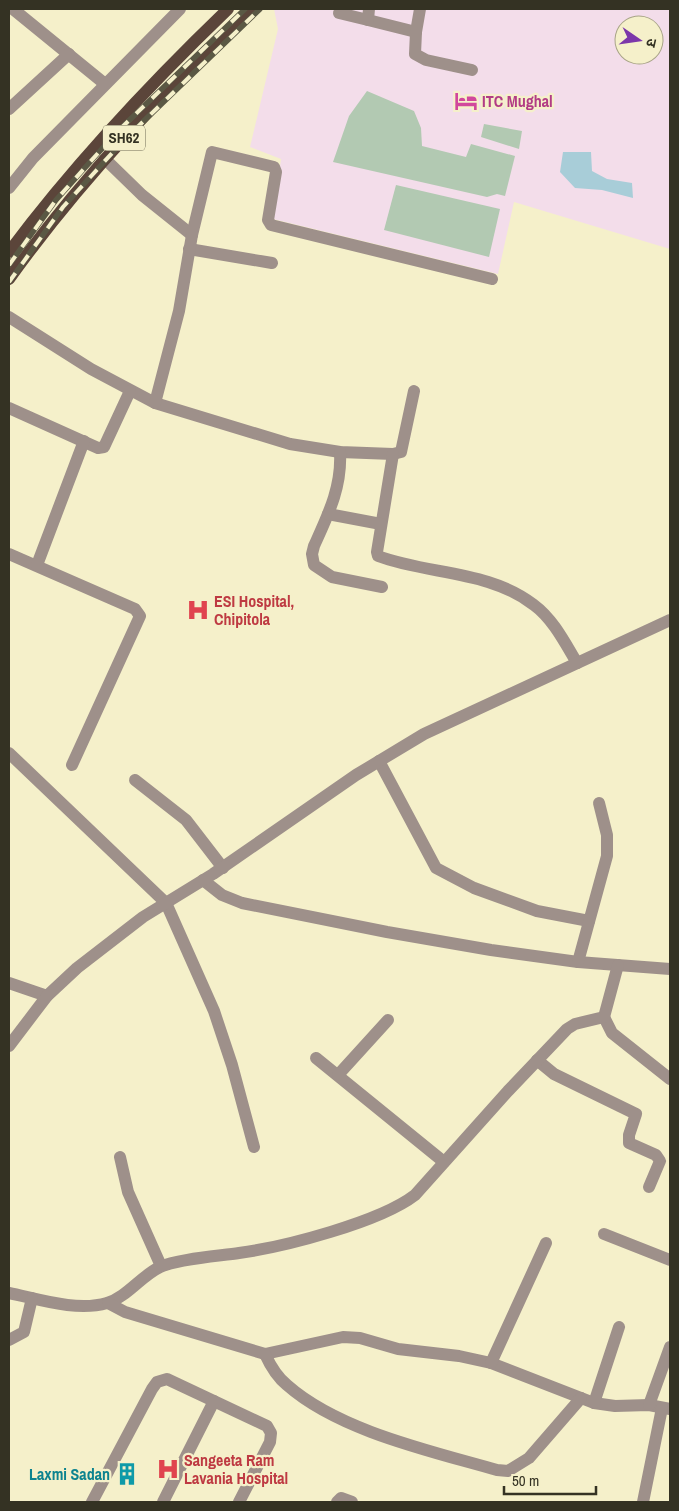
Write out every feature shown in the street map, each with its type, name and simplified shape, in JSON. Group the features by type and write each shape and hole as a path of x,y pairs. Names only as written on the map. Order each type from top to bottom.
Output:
{"main road":[{"name":"SH62","path":"9,252 94,148 187,49 228,9"},
{"name":"SH62","path":"9,279 46,227 105,159 198,59 252,9"}],"street":[{"path":"13,9 105,84"},
{"path":"9,188 33,158 180,9"},
{"path":"420,9 414,48 415,54 420,58 472,70"},
{"path":"339,13 369,14 416,32"},
{"path":"10,106 69,54"},
{"path":"156,403 179,311 189,249 209,157 212,152 215,151 274,166 276,172 268,220 271,225 492,279"},
{"path":"105,159 142,195 192,235"},
{"path":"189,249 272,263"},
{"path":"9,317 130,391 156,403 290,444 340,452 393,454 402,450 414,391"},
{"path":"9,408 98,448 106,446 130,391"},
{"path":"37,565 84,441"},
{"path":"340,452 338,490 314,546 312,554 314,565 332,576 382,587"},
{"path":"393,454 377,552 378,556 485,581 520,595 544,614 577,663"},
{"path":"328,514 382,524"},
{"path":"9,554 135,609 140,616 72,764"},
{"path":"9,1046 47,996 77,968 143,917 223,868 379,761 424,734 670,620"},
{"path":"9,754 166,903 214,1011 232,1065 254,1147"},
{"path":"379,761 436,868 474,888 537,911 589,922"},
{"path":"135,780 186,820 223,868"},
{"path":"578,962 607,856 607,835 599,803"},
{"path":"203,880 222,895 242,903 387,932 578,962 670,969"},
{"path":"618,965 604,1017 612,1033 670,1079"},
{"path":"9,983 47,996"},
{"path":"9,1293 78,1305 108,1303 161,1266 269,1247 324,1232 390,1210 415,1195 566,1029 575,1024 604,1017"},
{"path":"338,1074 388,1020"},
{"path":"316,1058 444,1162"},
{"path":"537,1060 554,1074 636,1114 629,1135 630,1144 656,1155 660,1161 648,1187"},
{"path":"120,1157 128,1192 161,1266"},
{"path":"604,1234 670,1260"},
{"path":"491,1363 546,1243"},
{"path":"9,1340 19,1335 27,1327 32,1298"},
{"path":"108,1303 125,1312 265,1354 343,1337 360,1338 398,1349 459,1356 491,1363 594,1403 615,1406 649,1405 666,1409 643,1502"},
{"path":"594,1403 619,1327"},
{"path":"649,1405 670,1347"},
{"path":"265,1354 285,1384 314,1404 335,1415 411,1446 497,1470 508,1471 529,1458 581,1398"},
{"path":"92,1502 157,1382 167,1379 262,1422 271,1433 270,1442 239,1502"},
{"path":"164,1502 214,1401"},
{"path":"337,1502 341,1498 352,1502"}],"shaded area":[{"name":"ITC Mughal","path":"274,9 670,9 670,249 514,202 498,274 273,219 281,159 250,147 278,29"}],"green space":[{"path":"367,91 414,111 421,128 422,146 466,157 471,144 515,156 505,196 497,194 487,197 333,162 349,116"},
{"path":"484,124 522,131 519,149 481,137"},
{"path":"396,185 500,209 489,257 384,230"}],"water":[{"path":"563,152 591,152 592,171 607,179 632,183 633,198 602,190 575,188 560,172"}],"railway":[{"path":"9,265 56,200 117,132 245,9"},
{"path":"9,282 63,207 124,140 260,9"}],"place":[{"name":"ITC Mughal","path":"466,101"},
{"name":"ESI Hospital, Chipitola","path":"198,610"},
{"name":"Sangeeta Ram Lavania Hospital","path":"168,1469"},
{"name":"Laxmi Sadan","path":"127,1474"}]}
